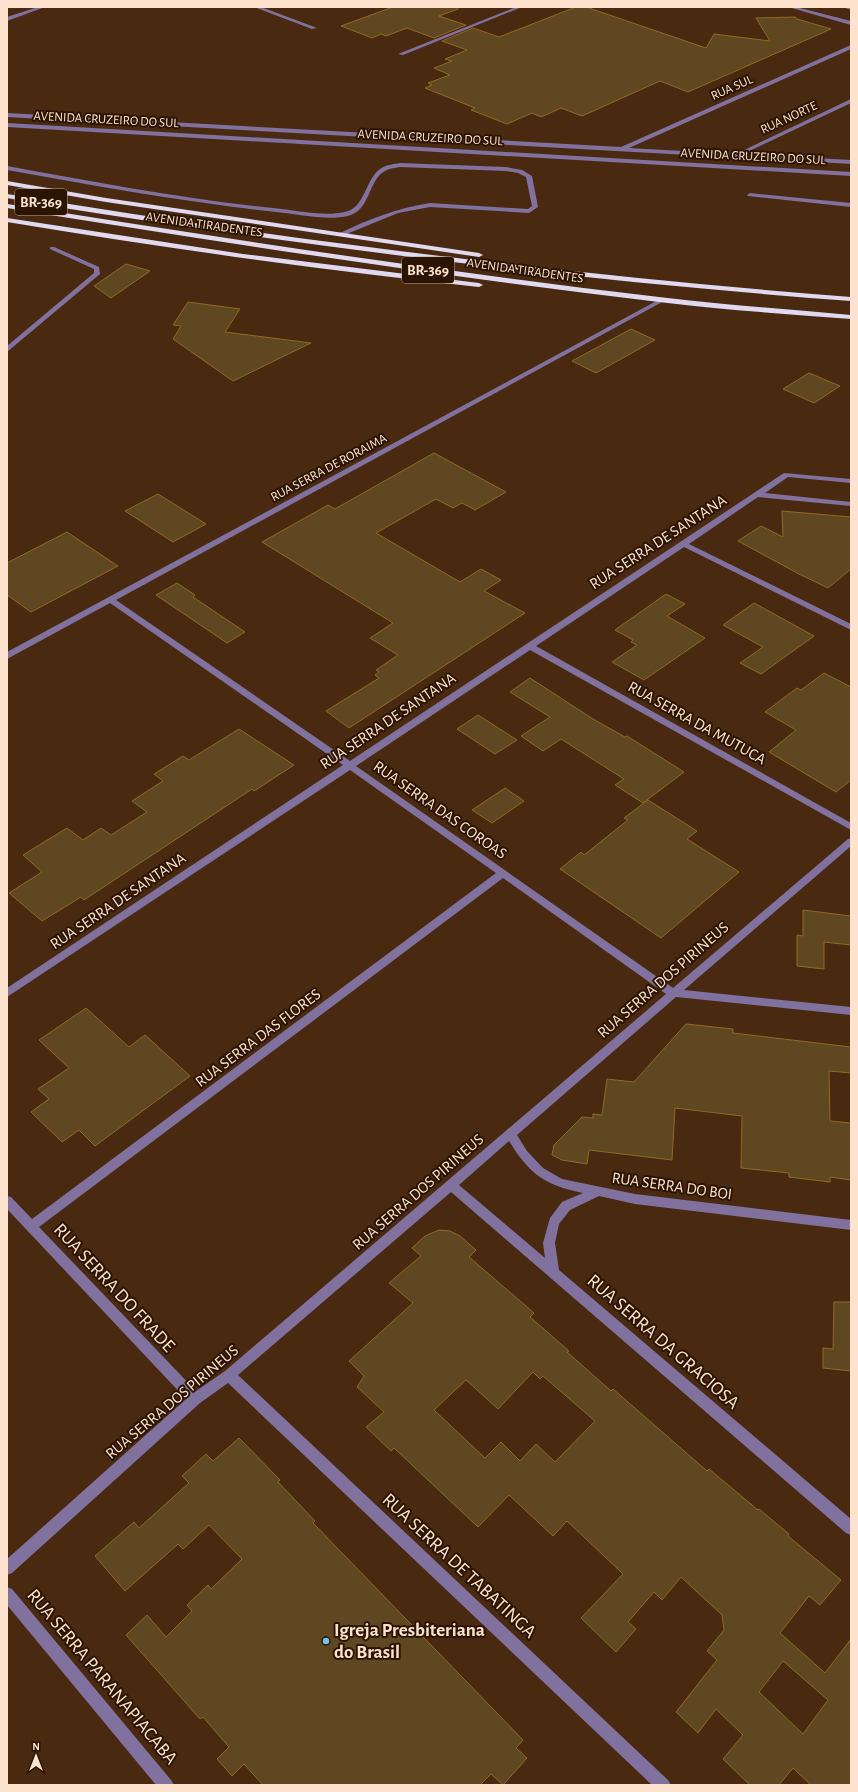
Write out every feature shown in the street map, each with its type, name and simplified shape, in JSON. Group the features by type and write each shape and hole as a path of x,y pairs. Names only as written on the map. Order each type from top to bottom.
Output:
{"highway":[{"path":"7,183 106,200 451,250 589,275"},
{"name":"AVENIDA TIRADENTES","path":"7,196 105,212 302,240 589,275 851,299"},
{"name":"AVENIDA TIRADENTES","path":"7,206 446,273 662,300 851,317"},
{"path":"7,220 370,274 511,289 593,292"},
{"path":"790,294 851,291"}],"street":[{"path":"7,19 43,7"},
{"path":"256,7 314,28"},
{"path":"401,54 520,7"},
{"path":"790,7 851,23"},
{"path":"847,7 851,8"},
{"name":"RUA SUL","path":"622,149 851,47"},
{"name":"RUA NORTE","path":"737,155 851,101"},
{"path":"7,118 10,115"},
{"name":"AVENIDA CRUZEIRO DO SUL","path":"10,115 851,162"},
{"name":"AVENIDA CRUZEIRO DO SUL","path":"7,125 851,174"},
{"path":"342,234 368,222 414,207 430,205 529,211 534,207 529,176 520,171 506,169 400,165 381,171 355,217"},
{"path":"7,168 146,192 252,208 355,217 368,222"},
{"path":"750,194 851,205"},
{"path":"7,350 97,274 97,268 52,248"},
{"name":"RUA SERRA DE RORAIMA","path":"7,656 662,300"},
{"name":"RUA SERRA DE SANTANA","path":"7,993 786,475 851,481"},
{"path":"757,495 851,504"},
{"path":"683,544 851,627"},
{"name":"RUA SERRA DAS COROAS","path":"111,600 349,765 672,993"},
{"name":"RUA SERRA DA MUTUCA","path":"529,646 851,827"},
{"name":"RUA SERRA DOS PIRINEUS","path":"7,1568 195,1399 229,1375 851,840"},
{"name":"RUA SERRA DAS FLORES","path":"31,1226 503,873"},
{"path":"672,993 851,1012"},
{"name":"RUA SERRA DO BOI","path":"510,1133 523,1154 539,1171 560,1183 635,1199 851,1225"},
{"name":"RUA SERRA DA GRACIOSA","path":"451,1185 851,1528"},
{"path":"553,1272 549,1243 554,1222 566,1206 599,1191"},
{"name":"RUA SERRA DO FRADE","path":"7,1201 195,1399"},
{"name":"RUA SERRA DE TABATINGA","path":"229,1375 663,1785"},
{"name":"RUA SERRA PARANAPIACABA","path":"7,1594 166,1785"}],"building":[{"path":"393,7 458,7 458,9 439,16 466,25 434,38 407,28 386,36 381,34 372,38 341,26"},
{"path":"576,7 586,7 706,48 714,34 770,41 756,18 795,17 797,19 831,29 688,92 660,81 582,116 561,108 541,117 532,113 507,124 471,110 475,108 425,88 432,85 428,83 450,75 434,68 452,61 445,59 467,50 442,41 473,28 499,37"},
{"path":"126,264 150,271 111,298 94,286"},
{"path":"188,302 240,309 225,332 311,343 233,381 173,339 181,326 173,325"},
{"path":"631,329 655,340 596,373 572,361"},
{"path":"809,373 840,386 814,403 783,389"},
{"path":"434,453 506,492 475,510 462,503 453,508 436,499 376,533 460,582 481,569 501,580 484,591 525,613 349,728 326,711 379,678 375,675 379,672 376,670 398,655 370,638 393,623 262,542 328,505 335,509"},
{"path":"158,494 206,524 173,542 125,511"},
{"path":"782,511 851,517 851,569 828,588 738,541 761,526 783,537"},
{"path":"67,532 118,566 31,612 7,595 7,563"},
{"path":"177,583 195,595 193,597 245,632 227,643 156,595"},
{"path":"666,594 685,604 667,616 705,638 644,680 612,662 637,645 631,642 633,640 615,630"},
{"path":"754,603 814,636 761,674 740,663 763,647 723,625"},
{"path":"824,673 851,687 851,780 836,792 769,752 796,730 765,712 797,688 801,690"},
{"path":"530,678 593,719 625,737 627,736 684,772 643,803 615,785 624,779 561,739 543,751 521,736 550,717 510,692"},
{"path":"478,715 517,740 495,754 457,729"},
{"path":"239,729 294,765 254,791 252,789 84,900 81,897 42,921 9,893 42,872 23,855 67,828 83,840 101,828 111,835 147,812 132,801 163,781 154,774 183,756 189,760"},
{"path":"505,788 524,801 492,823 472,810"},
{"path":"648,800 697,831 687,839 739,872 661,938 560,869 581,852 584,855 628,820 624,818"},
{"path":"803,910 851,916 851,945 824,942 824,969 797,966 797,935 803,936"},
{"path":"86,1008 129,1047 145,1035 190,1076 95,1146 79,1130 62,1142 31,1112 49,1099 38,1089 69,1068 39,1040"},
{"path":"686,1024 733,1029 733,1033 851,1047 851,1073 829,1071 830,1121 851,1123 851,1180 830,1177 830,1182 789,1177 789,1173 741,1168 742,1116 675,1108 672,1160 589,1150 587,1164 562,1160 552,1155 554,1145 582,1117 593,1118 593,1114 602,1115 607,1079 634,1082"},
{"path":"439,1230 450,1231 460,1236 476,1250 469,1257 534,1313 530,1317 569,1351 567,1352 611,1391 613,1389 707,1471 709,1469 758,1510 759,1509 789,1534 788,1536 841,1580 820,1605 809,1596 780,1633 825,1673 851,1639 851,1785 811,1785 793,1768 779,1785 750,1785 723,1759 743,1735 716,1709 698,1733 676,1712 717,1660 707,1651 724,1630 722,1615 681,1577 662,1600 654,1592 628,1622 636,1629 616,1652 581,1618 623,1574 567,1521 553,1536 509,1495 478,1527 394,1448 391,1451 366,1427 384,1412 357,1387 364,1376 349,1361 413,1303 389,1283 421,1256 412,1248 425,1236","holes":["533,1372 540,1379 543,1376 595,1421 555,1462 536,1444 520,1461 501,1442 485,1458 434,1410 466,1380 498,1409","783,1661 828,1700 803,1734 759,1692"]},
{"path":"834,1302 851,1302 851,1371 823,1368 823,1348 833,1349"},
{"path":"239,1438 280,1480 278,1482 315,1521 313,1523 523,1740 516,1748 527,1758 503,1785 491,1774 480,1785 263,1785 244,1764 232,1776 217,1759 229,1747 203,1717 200,1719 126,1635 147,1615 166,1637 192,1611 187,1605 208,1585 211,1589 242,1559 209,1525 183,1549 178,1544 125,1591 95,1556 134,1522 139,1528 189,1483 182,1476 206,1454 213,1461"}],"place":[{"name":"Igreja Presbiteriana do Brasil","path":"326,1641"}]}
